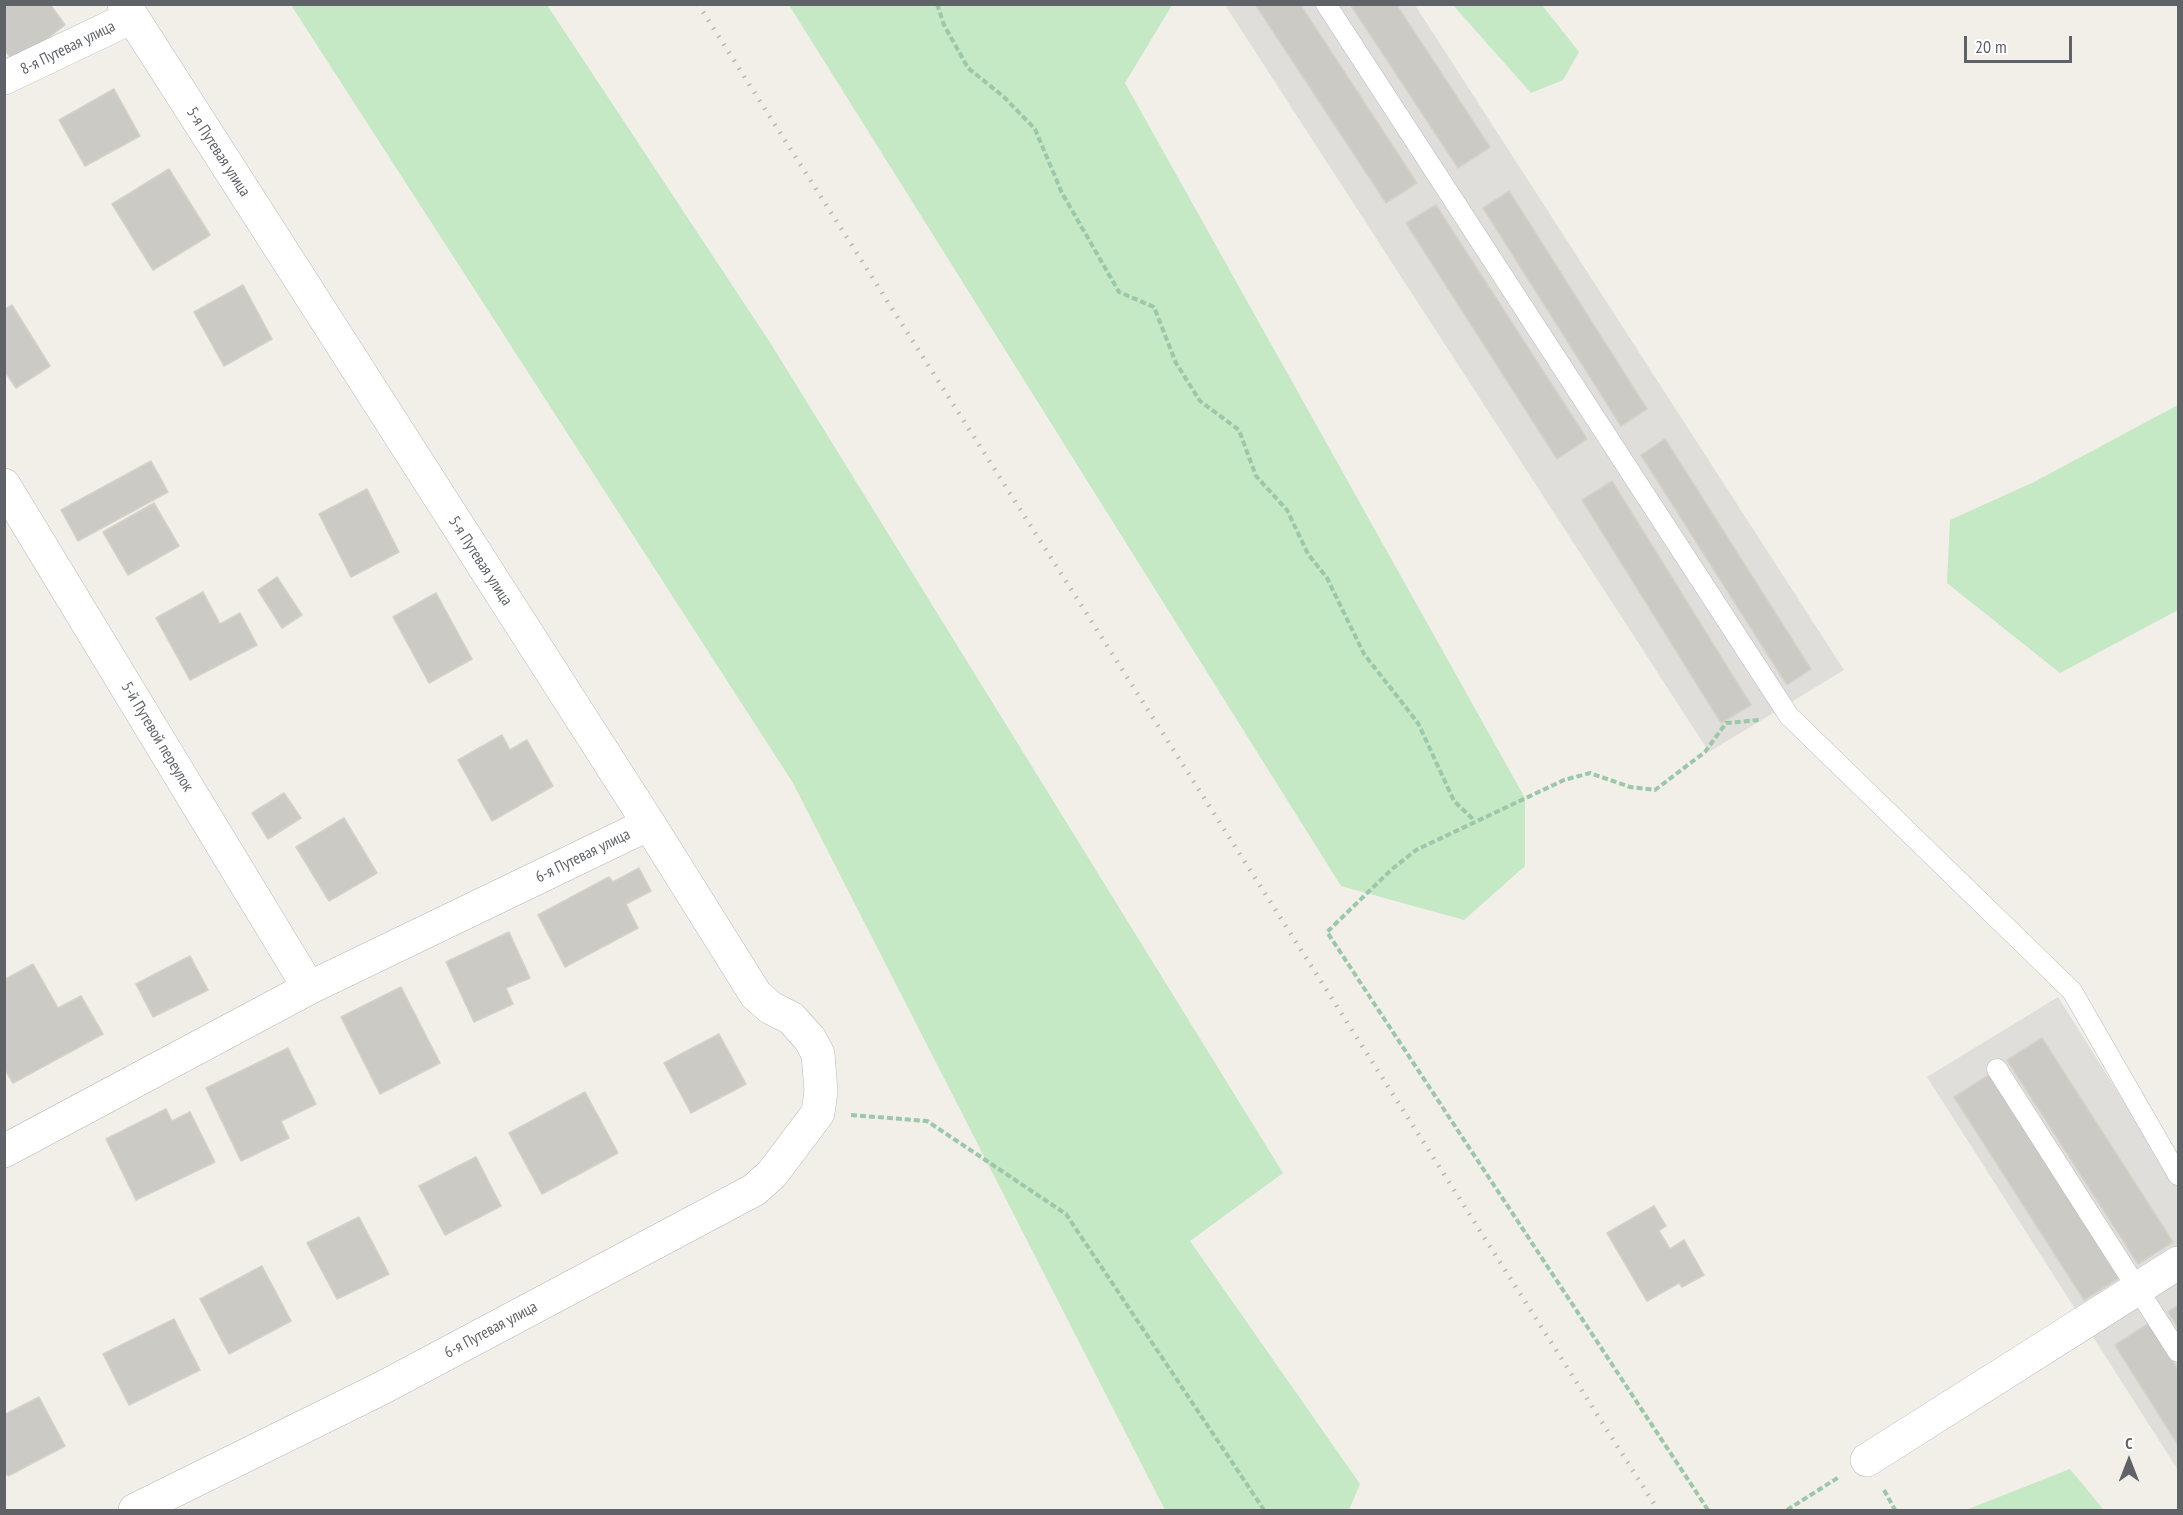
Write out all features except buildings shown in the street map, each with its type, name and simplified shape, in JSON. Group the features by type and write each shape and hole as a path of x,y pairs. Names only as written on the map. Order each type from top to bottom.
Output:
{"street":[{"name":"8-я Путевая улица","path":"4,78 128,11"},
{"name":"5-я Путевая улица","path":"128,11 756,995 771,1008 791,1018 810,1039 818,1054 820,1070 822,1091 818,1113"},
{"name":"5-й Путевой переулок","path":"4,485 309,988"},
{"name":"6-я Путевая улица","path":"4,1151 309,988 649,824"},
{"name":"6-я Путевая улица","path":"135,1510 382,1388 754,1190 772,1174 818,1113"},
{"path":"1867,1460 2178,1263"}],"lane":[{"path":"1326,4 1790,716 2072,992 2178,1175"},
{"path":"1997,1069 2178,1352"}],"path":[{"path":"937,4 944,25 968,68 1004,97 1035,129 1062,193 1119,292 1154,307 1176,363 1200,401 1239,430 1256,476 1287,510 1308,554 1327,578 1364,654 1418,723 1454,801 1475,821"},
{"path":"1708,1510 1327,932 1391,870 1416,850 1475,821 1564,780 1590,773 1630,787 1655,790 1705,752 1726,723 1790,716"},
{"path":"818,1113 927,1121 1066,1214 1264,1510"},
{"path":"1787,1510 1867,1460"}],"shaded area":[{"path":"1225,5 1415,5 1844,670 1709,752"},
{"path":"2058,997 2178,1188 2178,1470 1927,1077"}],"green space":[{"path":"291,5 547,5 771,344 1283,1173 1190,1241 1360,1484 1349,1510 1165,1510 793,783"},
{"path":"789,5 1172,5 1125,83 1525,798 1525,866 1464,920 1341,886"},
{"path":"1453,5 1542,5 1579,52 1563,80 1531,93"},
{"path":"2178,405 2178,610 2060,673 1947,583 1950,520 2034,482"},
{"path":"2070,1469 2104,1510 1966,1510"}],"railway":[{"path":"698,4 1658,1510"}]}
